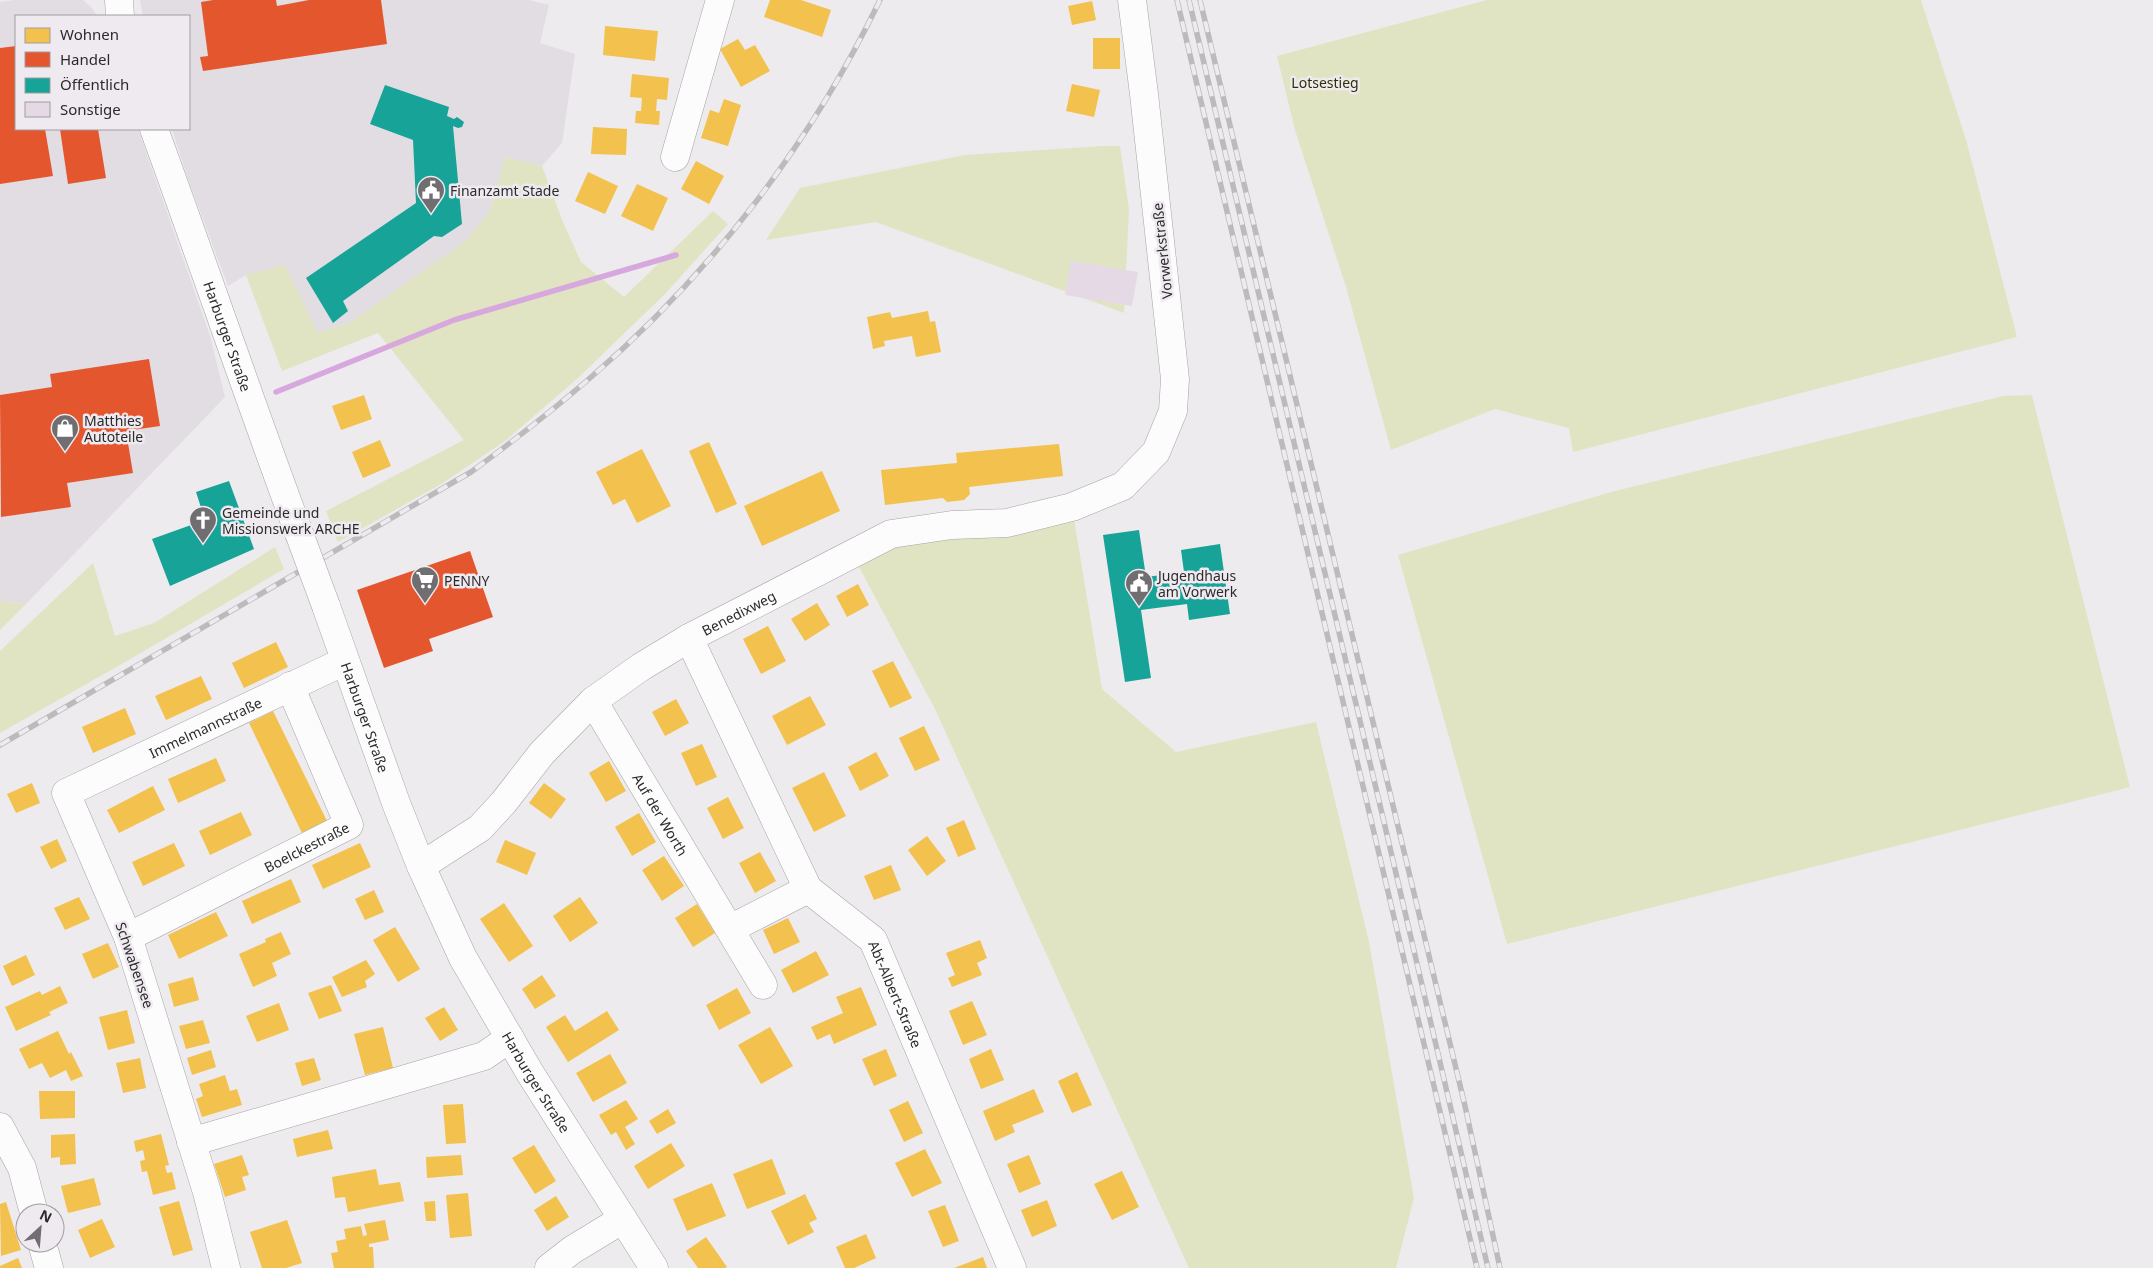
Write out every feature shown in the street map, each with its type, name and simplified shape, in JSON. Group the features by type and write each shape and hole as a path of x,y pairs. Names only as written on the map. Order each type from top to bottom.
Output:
{"street":[{"path":"119,0 120,15"},
{"path":"675,157 720,0"},
{"name":"Vorwerkstraße","path":"1123,486 1156,452 1173,411 1175,379 1132,0"},
{"name":"Harburger Straße","path":"154,130 189,221 247,392 421,866 463,958 550,1105 654,1268"},
{"name":"Benedixweg","path":"421,866 480,828 504,802 542,753 593,701 641,667 689,638 890,534 952,525 1007,523 1072,507 1123,486"},
{"name":"Abt-Albert-Straße","path":"689,638 808,889 874,940 1012,1268"},
{"name":"Immelmannstraße","path":"66,793 345,661"},
{"name":"Boelckestraße","path":"128,937 350,824 290,686"},
{"name":"Auf der Worth","path":"593,701 763,985"},
{"name":"Schwabensee","path":"66,793 128,937 192,1142 226,1268"},
{"path":"730,929 808,889"},
{"path":"192,1142 484,1056 510,1038"},
{"path":"0,1126 22,1168 31,1203"},
{"path":"549,1268 572,1250 624,1219"},
{"path":"45,1253 49,1268"}],"shaded area":[{"path":"14,0 83,0 96,15 15,15 15,130 138,130 210,336 225,397 26,604 0,601 0,2"},
{"path":"140,0 529,0 549,5 540,43 575,54 562,143 542,166 505,157 490,211 467,240 351,322 318,333 285,265 246,275 228,286 188,179 172,130 190,130 190,15 143,15"}],"green space":[{"name":"Lotsestieg","path":"1487,0 1921,0 1967,143 2017,337 1573,452 1569,428 1495,409 1391,450 1346,287 1295,130 1277,56"},
{"path":"1120,146 1129,210 1124,313 876,222 766,240 800,188 965,155"},
{"path":"505,157 542,166 563,222 581,262 624,297 713,211 728,224 665,294 578,378 505,441 443,483 338,542 326,511 464,440 378,333 282,371 246,275 285,265 318,333 351,322 467,240 490,211"},
{"path":"2032,395 2130,787 1507,944 1398,555 1611,492 2003,396"},
{"path":"1072,507 1102,689 1176,752 1316,722 1369,942 1414,1198 1396,1268 1189,1268 935,709 852,554"},
{"path":"275,547 284,569 0,733 0,651 93,563 115,636 154,623"},
{"path":"0,601 26,604 0,630"}],"building: Wohnen":[{"path":"770,0 801,0 831,10 822,37 764,17"},
{"path":"1092,1 1096,20 1072,25 1068,6"},
{"path":"605,26 658,31 655,61 603,55"},
{"path":"1093,38 1120,38 1120,69 1093,69"},
{"path":"738,39 745,50 755,45 770,71 741,87 720,49"},
{"path":"632,74 669,78 667,100 657,99 656,111 660,111 659,125 635,123 636,111 641,111 642,98 630,97"},
{"path":"1072,84 1100,90 1094,117 1066,111"},
{"path":"724,99 741,105 728,146 701,138 710,110 719,113"},
{"path":"593,127 627,129 626,155 591,154"},
{"path":"696,161 724,176 709,204 681,189"},
{"path":"588,172 618,186 605,214 575,201"},
{"path":"637,184 668,198 653,231 621,216"},
{"path":"928,311 930,322 935,321 941,352 916,357 912,336 884,341 885,346 873,349 867,317 890,312 892,318"},
{"path":"364,395 372,419 341,430 332,406"},
{"path":"380,440 391,466 363,478 352,452"},
{"path":"709,442 737,504 716,513 689,451"},
{"path":"1059,444 1063,476 969,487 970,494 964,500 947,502 943,498 885,505 881,470 957,463 956,453"},
{"path":"642,449 671,506 637,523 625,499 613,505 596,472"},
{"path":"822,471 840,511 762,546 744,506"},
{"path":"858,584 869,605 847,617 836,596"},
{"path":"817,603 830,625 805,641 791,619"},
{"path":"768,626 786,661 761,674 743,639"},
{"path":"276,642 288,667 244,688 232,663"},
{"path":"893,661 912,698 890,708 872,671"},
{"path":"201,676 212,699 166,720 155,696"},
{"path":"810,696 826,725 787,745 772,716"},
{"path":"676,699 689,723 665,736 652,712"},
{"path":"125,708 136,734 93,753 82,727"},
{"path":"273,711 327,821 302,833 249,723"},
{"path":"924,726 940,760 915,771 899,738"},
{"path":"702,744 717,777 696,786 681,753"},
{"path":"876,752 889,776 860,791 848,767"},
{"path":"216,758 226,781 178,803 168,779"},
{"path":"609,761 626,791 606,802 589,773"},
{"path":"824,772 846,816 814,832 792,788"},
{"path":"32,783 40,803 16,813 7,794"},
{"path":"544,783 566,799 551,819 529,803"},
{"path":"153,786 165,810 119,833 107,810"},
{"path":"728,797 744,828 723,839 707,808"},
{"path":"241,812 252,835 210,855 199,831"},
{"path":"639,813 656,842 632,856 615,827"},
{"path":"964,820 976,849 958,857 946,828"},
{"path":"927,836 946,861 927,876 908,850"},
{"path":"57,839 67,861 51,869 40,847"},
{"path":"505,840 536,853 527,875 496,862"},
{"path":"174,843 185,866 143,886 132,862"},
{"path":"360,843 371,867 323,889 312,865"},
{"path":"760,852 776,881 755,893 739,863"},
{"path":"664,856 684,886 662,901 642,870"},
{"path":"891,865 901,890 874,900 864,876"},
{"path":"291,879 301,902 252,924 242,901"},
{"path":"374,890 384,912 365,920 355,899"},
{"path":"79,897 90,919 65,930 54,908"},
{"path":"580,897 598,923 570,942 553,916"},
{"path":"504,903 533,946 509,962 480,919"},
{"path":"697,904 715,933 693,947 675,918"},
{"path":"216,912 228,936 179,959 168,935"},
{"path":"788,918 800,942 774,954 763,930"},
{"path":"395,927 420,969 398,982 373,940"},
{"path":"281,932 291,954 272,963 277,976 253,987 239,954 266,942 265,939"},
{"path":"980,940 987,958 977,963 982,975 952,987 948,978 955,975 946,953"},
{"path":"108,943 119,967 93,979 82,954"},
{"path":"816,951 829,975 793,993 781,970"},
{"path":"26,955 35,975 12,986 3,966"},
{"path":"366,960 375,974 365,981 367,987 342,997 332,977"},
{"path":"542,975 556,996 535,1009 522,989"},
{"path":"193,977 199,1000 174,1007 168,984"},
{"path":"331,985 342,1011 319,1019 308,993"},
{"path":"60,986 68,1003 49,1012 51,1015 16,1031 5,1007 40,991 42,995"},
{"path":"861,987 877,1025 834,1044 830,1034 817,1040 811,1027 843,1013 836,997"},
{"path":"737,988 751,1013 719,1030 706,1005"},
{"path":"972,1001 987,1035 963,1045 949,1011"},
{"path":"279,1003 289,1030 257,1042 246,1016"},
{"path":"444,1007 458,1030 440,1041 425,1018"},
{"path":"127,1010 135,1043 108,1050 99,1017"},
{"path":"607,1011 619,1030 568,1062 546,1027 565,1015 575,1031"},
{"path":"203,1020 210,1043 186,1049 179,1026"},
{"path":"383,1027 393,1068 365,1075 354,1034"},
{"path":"770,1027 793,1066 761,1084 738,1045"},
{"path":"58,1031 69,1054 71,1052 83,1076 71,1081 66,1070 50,1078 42,1063 29,1069 19,1049"},
{"path":"886,1049 897,1076 874,1086 862,1059"},
{"path":"991,1049 1004,1080 981,1089 969,1059"},
{"path":"211,1050 216,1067 192,1075 187,1058"},
{"path":"610,1054 627,1083 593,1102 576,1073"},
{"path":"140,1058 146,1088 123,1093 116,1063"},
{"path":"314,1058 321,1080 302,1086 295,1063"},
{"path":"1077,1072 1092,1105 1072,1113 1058,1081"},
{"path":"225,1075 230,1091 237,1089 242,1105 202,1117 196,1099 203,1096 199,1084"},
{"path":"1034,1089 1044,1112 1012,1125 1015,1132 995,1141 983,1111"},
{"path":"39,1091 75,1091 75,1118 40,1119"},
{"path":"626,1100 638,1119 625,1127 635,1144 626,1150 616,1132 611,1135 599,1115"},
{"path":"908,1101 923,1133 904,1142 889,1110"},
{"path":"463,1104 466,1143 446,1144 443,1105"},
{"path":"668,1109 676,1123 657,1134 649,1121"},
{"path":"328,1130 333,1149 297,1157 293,1139"},
{"path":"75,1134 76,1164 60,1165 60,1157 51,1158 51,1135"},
{"path":"161,1134 169,1165 165,1166 167,1173 172,1172 176,1189 153,1195 147,1171 142,1172 140,1161 145,1160 143,1150 136,1152 134,1141"},
{"path":"671,1143 685,1166 648,1189 634,1166"},
{"path":"534,1145 556,1181 535,1194 512,1158"},
{"path":"925,1149 942,1183 912,1197 895,1163"},
{"path":"242,1155 249,1175 242,1177 246,1190 225,1197 214,1164"},
{"path":"461,1155 463,1175 427,1178 426,1157"},
{"path":"1029,1155 1041,1184 1019,1193 1007,1164"},
{"path":"772,1159 786,1194 747,1209 733,1174"},
{"path":"376,1169 379,1185 400,1182 404,1201 348,1212 345,1197 335,1198 332,1177"},
{"path":"1122,1171 1139,1207 1112,1220 1094,1184"},
{"path":"94,1178 101,1205 68,1213 61,1186"},
{"path":"712,1183 726,1216 687,1231 673,1199"},
{"path":"468,1193 472,1236 450,1238 446,1195"},
{"path":"805,1194 817,1219 809,1223 814,1232 788,1245 771,1211"},
{"path":"556,1196 569,1217 547,1231 534,1210"},
{"path":"1047,1200 1057,1226 1032,1237 1021,1210"},
{"path":"179,1201 193,1250 173,1256 159,1207"},
{"path":"435,1201 436,1221 426,1221 424,1202"},
{"path":"6,1202 15,1231 15,1252 1,1256 0,1204"},
{"path":"945,1205 959,1241 943,1247 928,1211"},
{"path":"102,1219 115,1247 90,1258 78,1230"},
{"path":"287,1220 302,1263 286,1268 262,1268 250,1232"},
{"path":"385,1220 389,1240 369,1244 369,1247 373,1247 374,1268 334,1268 331,1253 338,1252 336,1241 346,1239 344,1229 361,1226 363,1236 367,1235 364,1224"},
{"path":"866,1234 876,1258 854,1268 845,1268 836,1247"},
{"path":"706,1237 727,1267 698,1268 686,1251"},
{"path":"983,1257 987,1268 954,1268"},
{"path":"18,1258 22,1268 0,1268 0,1266"}],"building: Handel":[{"path":"213,0 276,0 277,6 309,0 381,0 387,44 203,71 200,57 208,56 201,2"},
{"path":"15,46 15,130 45,130 53,176 0,184 0,48"},
{"path":"60,130 98,130 106,178 68,184"},
{"name":"Matthies Autoteile","path":"149,359 160,426 126,431 133,473 67,483 71,507 1,517 0,395 52,387 50,374"},
{"name":"PENNY","path":"470,551 493,617 429,639 433,651 384,668 357,590"}],"building: Öffentlich":[{"name":"Finanzamt Stade","path":"385,85 449,107 447,116 454,119 457,117 464,122 462,127 453,126 462,224 442,237 434,236 343,301 348,311 333,323 306,278 416,203 413,140 370,124"},
{"name":"Gemeinde und Missionswerk ARCHE","path":"229,481 254,549 170,586 152,539 205,520 196,492"},
{"name":"Jugendhaus am Vorwerk","path":"1139,530 1146,577 1184,572 1181,550 1220,544 1230,614 1189,620 1187,604 1141,610 1151,678 1125,682 1103,535"}],"building: Sonstige":[{"path":"1071,261 1138,272 1132,306 1065,295"}],"waterway":[{"path":"276,392 454,320 676,255"}],"railway":[{"path":"0,745 471,472 576,390 634,338 677,295 754,204 790,155 823,105 853,53 880,0"},
{"path":"1177,0 1477,1268"},
{"path":"1189,0 1488,1268"},
{"path":"1200,0 1465,1106 1500,1268"}],"place":[{"name":"Finanzamt Stade","path":"431,214"},
{"name":"Matthies Autoteile","path":"65,452"},
{"name":"Gemeinde und Missionswerk ARCHE","path":"203,544"},
{"name":"PENNY","path":"425,604"},
{"name":"Jugendhaus am Vorwerk","path":"1139,607"}]}
